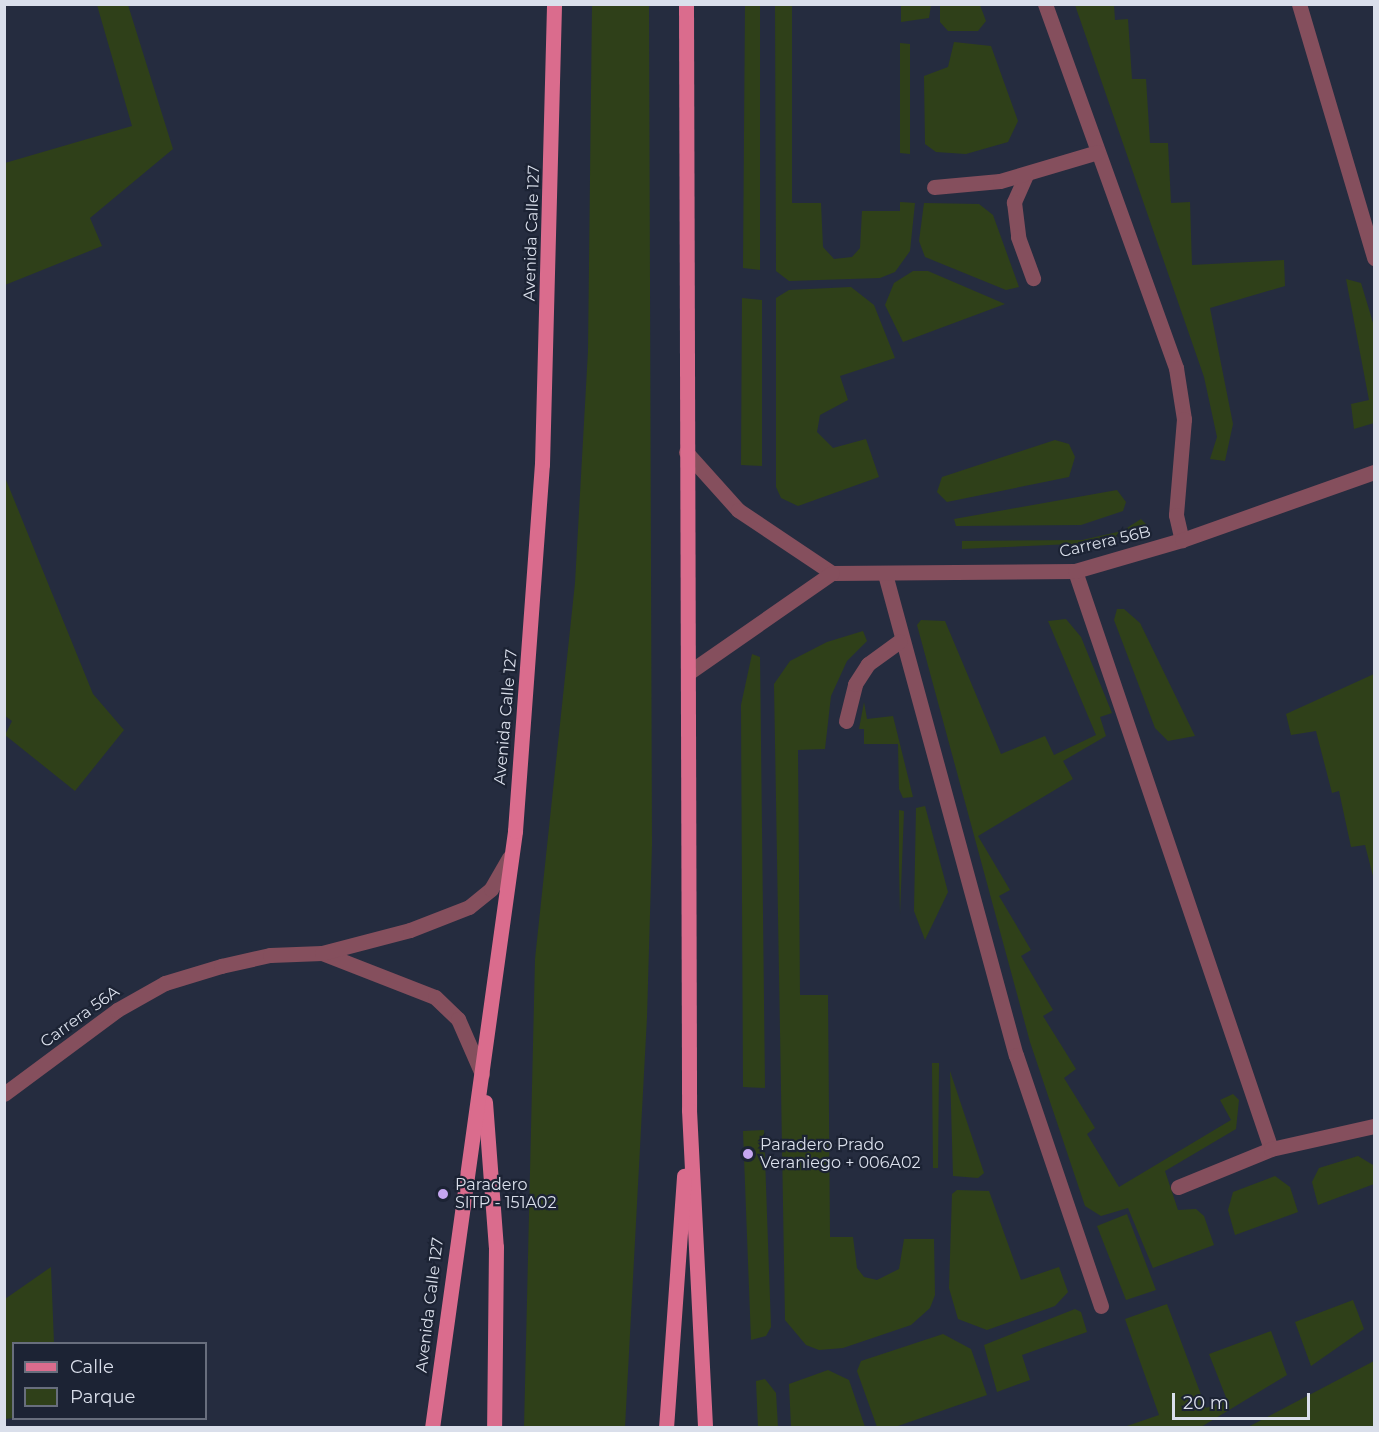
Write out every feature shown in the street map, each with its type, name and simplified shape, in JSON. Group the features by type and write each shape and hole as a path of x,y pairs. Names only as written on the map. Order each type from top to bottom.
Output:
{"main road":[{"name":"Avenida Calle 127","path":"432,1428 451,1271 483,1078 514,831 542,464 554,4"},
{"path":"686,4 689,1110 705,1428"},
{"path":"483,1078 496,1247 494,1428"},
{"path":"666,1428 689,1110"}],"street":[{"path":"1045,4 1176,368 1184,419 1176,516 1182,540"},
{"path":"1299,4 1374,258"},
{"path":"934,187 1026,175 1098,152"},
{"path":"1026,175 1014,202 1018,237 1033,278"},
{"path":"686,452 738,510 832,573 688,674"},
{"name":"Carrera 56B","path":"832,573 1075,571 1182,540 1374,472"},
{"path":"1075,571 1271,1149"},
{"path":"885,574 900,641 1016,1055 1101,1306"},
{"path":"846,721 855,684 868,664 900,641"},
{"name":"Carrera 56A","path":"4,1094 117,1010 165,983 270,955 322,953 469,907 491,889 508,864 514,831"},
{"name":"Carrera 56A","path":"322,953 435,997 458,1020 483,1078"},
{"path":"1178,1187 1271,1149 1374,1126"}],"green space":[{"path":"97,5 128,5 173,149 90,218 102,246 5,285 5,163 132,126"},
{"path":"592,5 649,5 652,845 647,1017 625,1427 524,1428 535,959 575,583 588,351"},
{"path":"745,5 760,5 760,270 743,268"},
{"path":"775,5 792,5 792,203 821,203 823,247 834,259 852,257 860,248 862,211 900,211 900,202 915,203 910,251 895,272 880,278 789,281 776,271"},
{"path":"901,5 931,5 929,18 901,22"},
{"path":"940,5 980,5 986,21 978,31 948,31 940,22"},
{"path":"1075,5 1114,5 1115,20 1128,19 1132,79 1146,79 1150,143 1168,143 1171,203 1190,202 1192,265 1284,260 1285,286 1210,308 1233,424 1225,461 1210,459 1217,437 1204,377"},
{"path":"954,42 991,46 1018,121 1008,142 966,154 936,152 925,144 924,76 948,67"},
{"path":"900,43 910,44 910,154 900,153"},
{"path":"924,203 979,204 993,215 1019,287 1006,290 925,257 919,241"},
{"path":"913,271 928,271 1005,304 903,342 885,305 894,283"},
{"path":"1346,279 1361,283 1374,326 1374,423 1354,429 1351,404 1369,400"},
{"path":"851,287 874,305 895,358 840,376 848,400 820,415 817,432 833,448 866,439 879,477 798,506 781,498 776,487 776,298 789,290"},
{"path":"742,298 762,300 762,466 741,465"},
{"path":"1055,440 1069,444 1075,457 1069,477 947,502 937,492 942,477"},
{"path":"4,475 93,694 124,730 75,791 5,735 12,721 4,715"},
{"path":"1117,490 1126,502 1123,511 1081,525 956,526 954,519"},
{"path":"1141,519 1146,524 1133,532 1094,543 962,549 962,541 1082,540 1122,531"},
{"path":"1117,609 1124,609 1140,623 1195,736 1168,741 1155,728 1114,620"},
{"path":"1066,619 1081,637 1112,713 1100,717 1106,736 1063,761 1073,779 978,836 1010,890 999,896 1031,950 1021,956 1053,1010 1043,1016 1076,1069 1064,1078 1095,1128 1087,1134 1119,1187 1231,1120 1220,1100 1233,1094 1239,1100 1236,1129 1165,1171 1178,1210 1196,1209 1204,1216 1214,1245 1153,1268 1128,1208 1101,1216 1085,1206 1030,1042 917,625 921,620 945,621 1001,754 1045,736 1054,755 1096,735 1048,621"},
{"path":"863,631 867,641 847,661 831,696 825,749 798,750 800,995 828,995 830,1237 853,1237 857,1268 864,1277 877,1280 899,1269 904,1239 934,1239 935,1295 930,1308 911,1325 843,1348 819,1350 806,1345 785,1320 774,684 790,661 827,642"},
{"path":"752,654 760,657 765,1088 743,1087 741,705"},
{"path":"1374,674 1374,880 1365,845 1351,847 1339,791 1332,793 1316,731 1291,735 1286,714"},
{"path":"864,702 867,719 893,716 913,797 903,798 899,789 898,744 864,744 864,729 859,729"},
{"path":"925,806 948,892 925,940 914,911 916,808"},
{"path":"899,810 904,811 900,914 899,867"},
{"path":"932,1063 939,1063 938,1168 933,1168"},
{"path":"950,1071 984,1173 978,1178 953,1176"},
{"path":"764,1130 771,1327 766,1336 751,1340 743,1131"},
{"path":"1358,1156 1373,1165 1374,1184 1318,1205 1312,1182 1319,1168"},
{"path":"1275,1176 1290,1187 1298,1212 1235,1235 1228,1210 1233,1192"},
{"path":"957,1190 989,1191 1021,1280 1059,1267 1068,1292 1055,1306 987,1330 958,1319 949,1288 952,1194"},
{"path":"1127,1214 1156,1290 1126,1300 1097,1226"},
{"path":"51,1267 54,1342 12,1342 12,1418 5,1419 5,1299"},
{"path":"1353,1300 1364,1329 1311,1366 1295,1322"},
{"path":"1167,1304 1206,1408 1227,1400 1209,1354 1271,1331 1287,1375 1201,1427 1124,1427 1159,1415 1125,1319"},
{"path":"1075,1309 1081,1312 1087,1332 1022,1355 1030,1380 997,1392 984,1345"},
{"path":"943,1334 971,1349 987,1395 895,1427 877,1427 857,1371 861,1361"},
{"path":"1374,1361 1374,1427 1248,1427"},
{"path":"828,1370 849,1380 865,1427 791,1427 789,1384"},
{"path":"765,1379 776,1393 778,1427 758,1427 756,1381"}],"place":[{"name":"Paradero Prado Veraniego + 006A02","path":"748,1154"},
{"name":"Paradero SITP - 151A02","path":"443,1194"}]}
